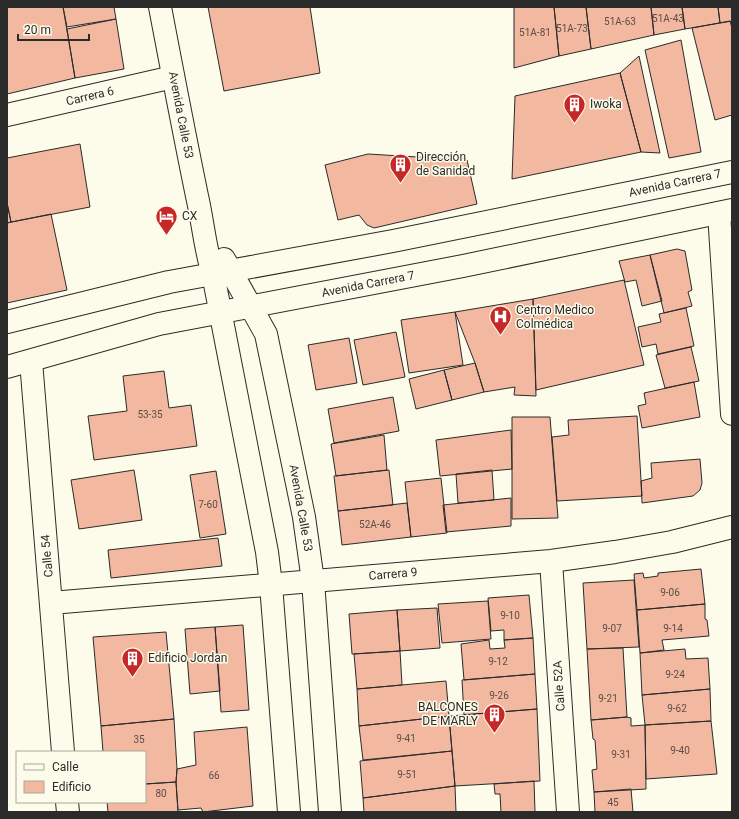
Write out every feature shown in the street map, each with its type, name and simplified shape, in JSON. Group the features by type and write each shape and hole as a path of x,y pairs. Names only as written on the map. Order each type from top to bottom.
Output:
{"main road":[{"name":"Avenida Calle 53","path":"160,7 203,222 221,272 220,313 268,552 289,812"},
{"name":"Carrera 6","path":"7,115 173,77"},
{"name":"Avenida Carrera 7","path":"7,322 138,289 221,272 393,241 732,172"},
{"name":"Avenida Carrera 7","path":"7,367 159,324 455,267 725,211"},
{"path":"725,211 732,414"},
{"name":"Avenida Calle 53","path":"221,272 251,306 266,334 304,517 313,581 330,812"},
{"name":"Calle 54","path":"31,361 63,751"},
{"name":"Carrera 9","path":"51,603 551,561 672,542 732,527"},
{"name":"Calle 52A","path":"551,561 568,812"}],"building":[{"path":"7,7 63,7 75,78 7,94"},
{"path":"63,7 114,7 116,19 67,27"},
{"path":"208,7 310,7 320,73 224,91"},
{"path":"514,7 554,7 559,56 514,68"},
{"path":"554,7 586,7 591,49 559,56"},
{"path":"586,7 651,7 654,35 591,49"},
{"path":"651,7 682,7 685,29 654,35"},
{"path":"682,7 718,7 720,23 685,29"},
{"path":"718,7 732,7 732,21 720,23"},
{"path":"116,19 124,69 75,78 67,29"},
{"path":"730,21 732,28 732,115 715,120 692,28"},
{"path":"681,40 701,152 669,158 645,50"},
{"path":"639,56 660,153 641,152 620,73"},
{"name":"Iwoka","path":"620,73 641,152 512,179 515,96"},
{"path":"80,144 90,207 11,222 7,203 7,158"},
{"name":"Dirección de Sanidad","path":"368,154 467,160 477,204 374,228 367,225 359,215 338,220 325,165"},
{"path":"7,203 11,222 7,223"},
{"path":"51,214 67,290 7,303 7,223"},
{"path":"677,249 685,251 692,290 688,292 692,306 664,313 650,255"},
{"path":"650,255 662,301 642,306 636,280 625,282 619,261"},
{"path":"624,280 644,365 536,390 533,299"},
{"name":"Centro Medico Colmédica","path":"533,299 536,396 514,395 515,387 484,392 475,363 455,312"},
{"path":"686,308 694,346 658,354 656,344 642,347 638,327 661,322 659,314"},
{"path":"455,312 463,365 409,373 401,320"},
{"path":"396,332 405,377 363,385 354,340"},
{"path":"349,338 357,383 316,390 308,345"},
{"path":"691,347 699,381 665,388 656,355"},
{"path":"475,363 484,392 452,400 444,370"},
{"path":"444,370 452,400 416,409 409,379"},
{"path":"164,371 169,408 191,405 197,446 94,460 88,416 127,411 123,376"},
{"path":"694,382 700,417 642,428 638,406 646,404 644,393"},
{"path":"393,397 399,431 334,443 328,409"},
{"path":"637,416 642,496 557,501 552,437 569,435 568,420"},
{"path":"512,417 550,417 558,518 512,519"},
{"path":"511,430 512,469 440,476 436,440"},
{"path":"384,435 387,470 336,476 331,444"},
{"path":"700,459 702,483 700,490 693,496 642,503 641,481 652,478 651,463"},
{"path":"134,470 142,520 79,529 71,480"},
{"path":"389,470 393,505 338,511 334,476"},
{"path":"492,470 494,500 458,503 456,474"},
{"path":"216,471 226,534 200,538 190,475"},
{"path":"441,478 447,533 411,537 405,482"},
{"path":"511,498 511,526 446,532 443,505"},
{"path":"407,503 411,537 342,545 338,511"},
{"path":"218,538 222,566 111,578 108,550"},
{"path":"701,569 705,604 637,610 634,574 643,573 644,578 658,576 658,573"},
{"path":"634,580 639,647 587,649 583,583"},
{"path":"529,595 533,638 504,640 504,630 491,631 488,598"},
{"path":"488,601 491,639 442,643 438,604"},
{"path":"705,604 705,619 707,620 709,636 662,640 664,650 640,653 637,610"},
{"path":"437,608 440,648 400,651 397,610"},
{"path":"397,610 400,651 352,654 349,614"},
{"path":"243,625 249,710 221,712 215,627"},
{"path":"215,627 220,691 190,694 185,629"},
{"name":"Edificio Jordan","path":"166,632 174,719 101,726 93,637"},
{"path":"533,638 535,674 464,680 461,644 489,640 490,649 505,648 504,640"},
{"path":"623,648 627,717 591,720 587,649"},
{"path":"685,649 686,659 708,658 710,689 642,695 640,653"},
{"path":"400,651 402,685 357,689 354,654"},
{"path":"535,674 537,709 464,715 462,680"},
{"path":"446,681 449,716 359,726 357,689"},
{"path":"710,689 711,721 645,725 642,695"},
{"name":"BALCONES DE MARLY","path":"537,709 540,781 455,786 449,716"},
{"path":"449,716 452,751 363,760 359,726"},
{"path":"631,718 631,726 645,725 646,789 594,792 592,770 597,769 595,740 593,739 591,720"},
{"path":"174,719 177,769 176,782 146,784 146,751 103,751 101,726"},
{"path":"711,721 717,774 646,779 645,725"},
{"path":"247,727 253,806 203,812 201,808 178,810 176,782 177,769 196,765 194,732"},
{"path":"452,751 455,786 363,798 360,761"},
{"path":"534,781 535,812 501,812 500,794 495,794 494,784"},
{"path":"176,782 178,812 108,812 107,803 146,803 146,784"},
{"path":"455,786 456,812 364,812 363,798"},
{"path":"631,789 633,812 595,812 594,792"}],"place":[{"name":"Iwoka","path":"574,124"},
{"name":"Dirección de Sanidad","path":"401,184"},
{"name":"CX","path":"167,236"},
{"name":"Centro Medico Colmédica","path":"500,336"},
{"name":"Edificio Jordan","path":"133,678"},
{"name":"BALCONES DE MARLY","path":"494,734"}]}
